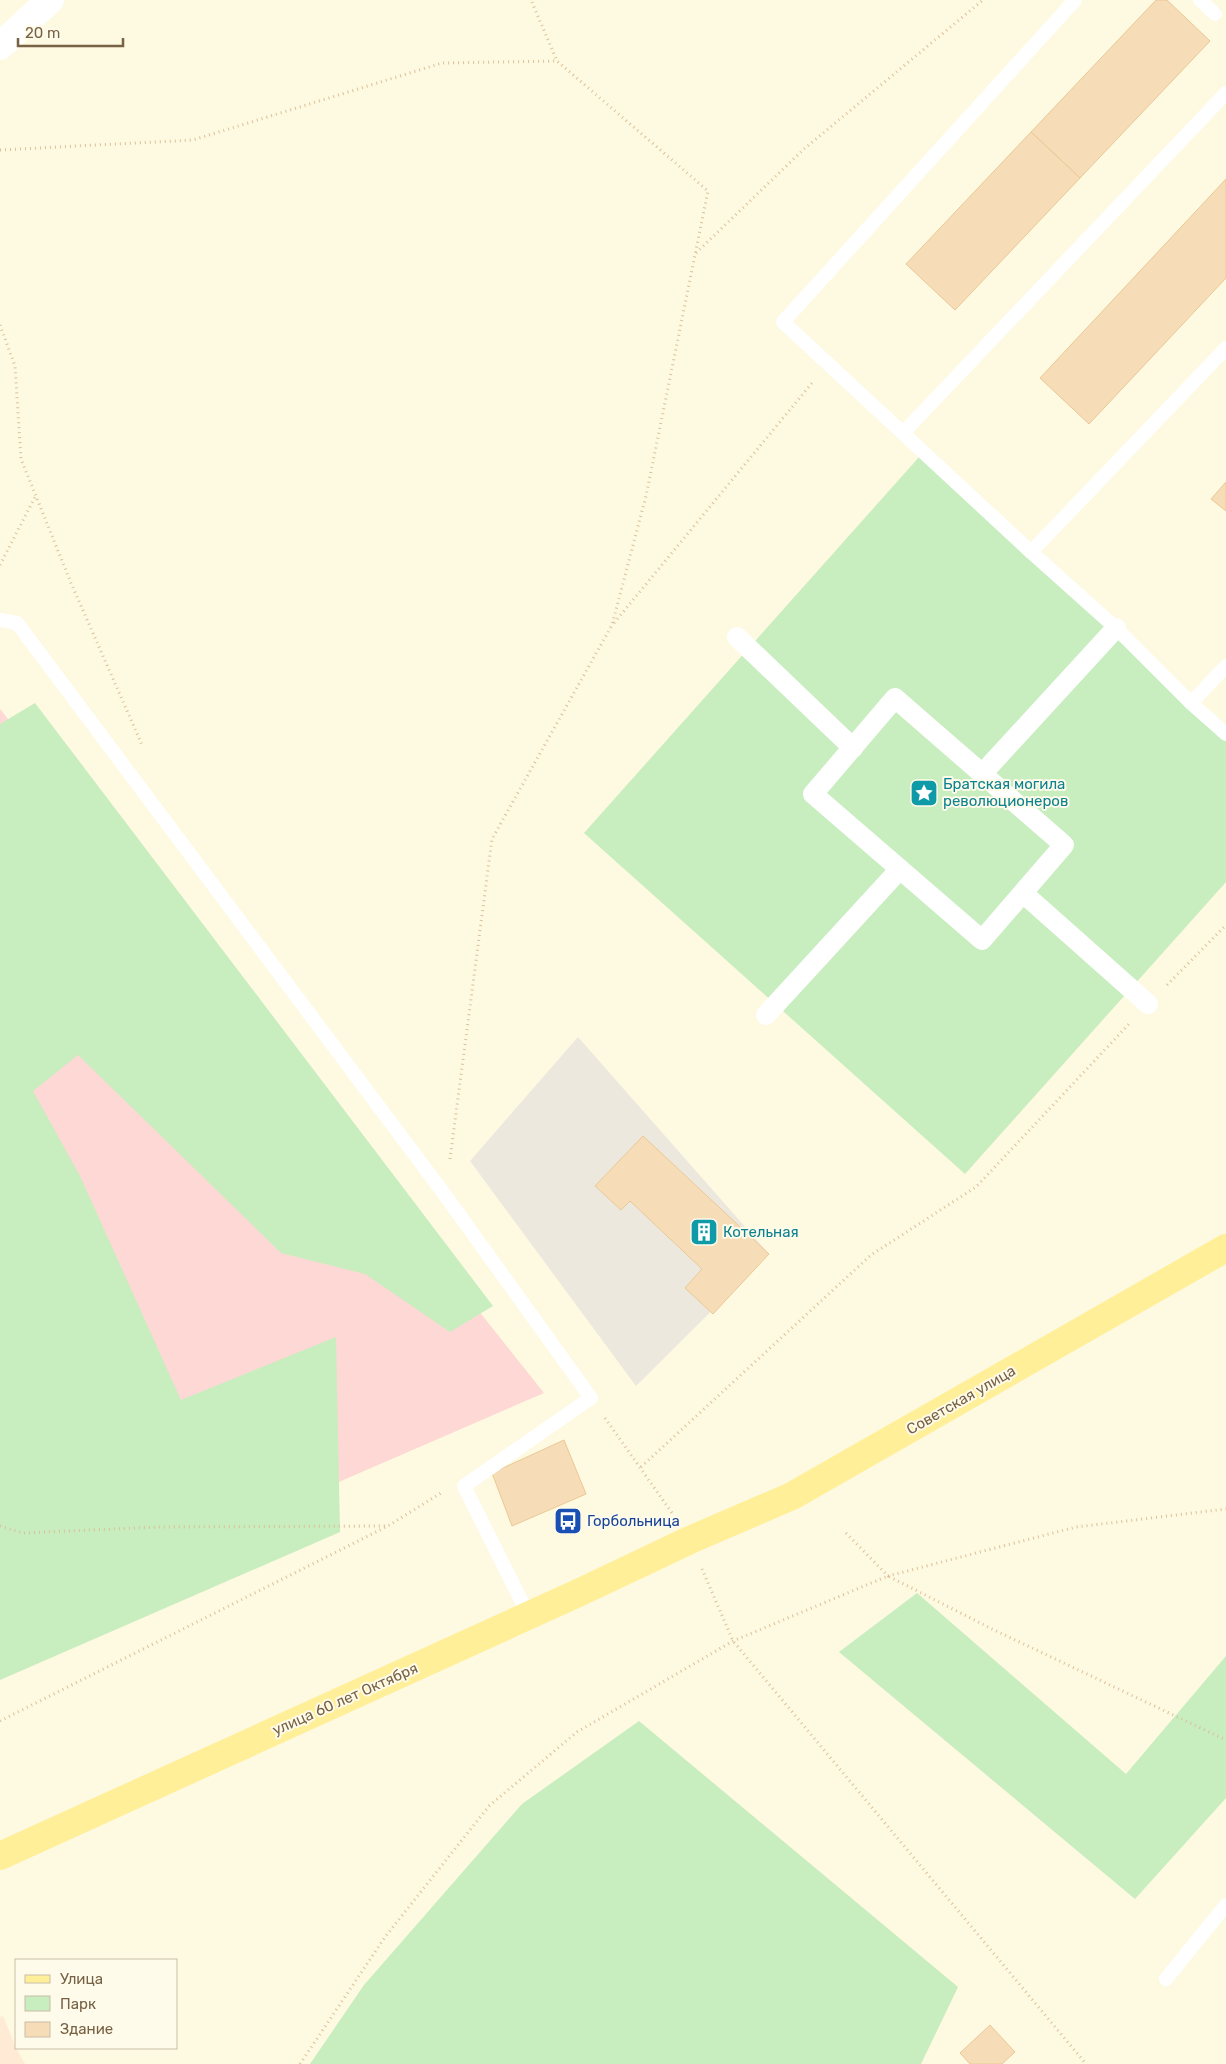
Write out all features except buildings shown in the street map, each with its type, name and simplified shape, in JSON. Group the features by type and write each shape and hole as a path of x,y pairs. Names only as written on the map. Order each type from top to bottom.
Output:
{"main road":[{"name":"Советская улица","path":"690,1540 792,1496 1226,1248"},
{"name":"улица 60 лет Октября","path":"0,1856 529,1616 690,1540"}],"street":[{"path":"0,46 50,0"},
{"path":"982,774 1116,628"},
{"path":"737,637 852,748"},
{"path":"895,698 1064,845 982,940 813,794 852,748 895,698"},
{"path":"766,1015 900,868"},
{"path":"1023,893 1148,1004"}],"lane":[{"path":"1075,0 783,322 1116,628 1226,734"},
{"path":"1200,0 1215,14"},
{"path":"903,433 1226,93"},
{"path":"1032,552 1226,348"},
{"path":"0,620 17,622 445,1194 591,1398 464,1486 529,1616"},
{"path":"1191,702 1226,666"},
{"path":"1166,1979 1226,1905"}],"path":[{"path":"531,0 557,61 708,191 646,496 612,625"},
{"path":"695,253 804,149 983,0"},
{"path":"0,150 193,140 442,64 557,61"},
{"path":"0,325 15,366 20,459 71,583 143,747"},
{"path":"445,1194 492,839 612,625 828,363"},
{"path":"0,565 36,495"},
{"path":"642,1467 871,1255 976,1187 1148,1004 1226,925"},
{"path":"591,1398 642,1467 690,1540 733,1641 1086,2064"},
{"path":"0,1722 388,1526 448,1488"},
{"path":"300,2064 385,1936 489,1806 577,1732 733,1641 888,1576 1076,1527 1226,1509"},
{"path":"0,1526 23,1533 158,1527 388,1526"},
{"path":"846,1533 888,1576 992,1629 1226,1740"}],"shaded area":[{"path":"0,709 544,1393 0,1629"},
{"path":"578,1037 769,1254 636,1386 470,1161"},
{"path":"3,2016 15,2049 25,2064 0,2064 0,2017"}],"green space":[{"path":"920,456 1226,730 1226,882 965,1174 584,833"},
{"path":"35,703 493,1306 450,1332 365,1274 281,1253 78,1055 33,1091 80,1176 181,1400 336,1337 340,1532 0,1680 0,724"},
{"path":"917,1593 1126,1774 1226,1656 1226,1798 1135,1899 839,1652"},
{"path":"639,1721 958,1987 921,2064 310,2064 364,1985 522,1804"}],"place":[{"name":"Братская могила революционеров","path":"924,793"},
{"name":"Котельная","path":"704,1232"},
{"name":"Горбольница","path":"568,1521"}]}
